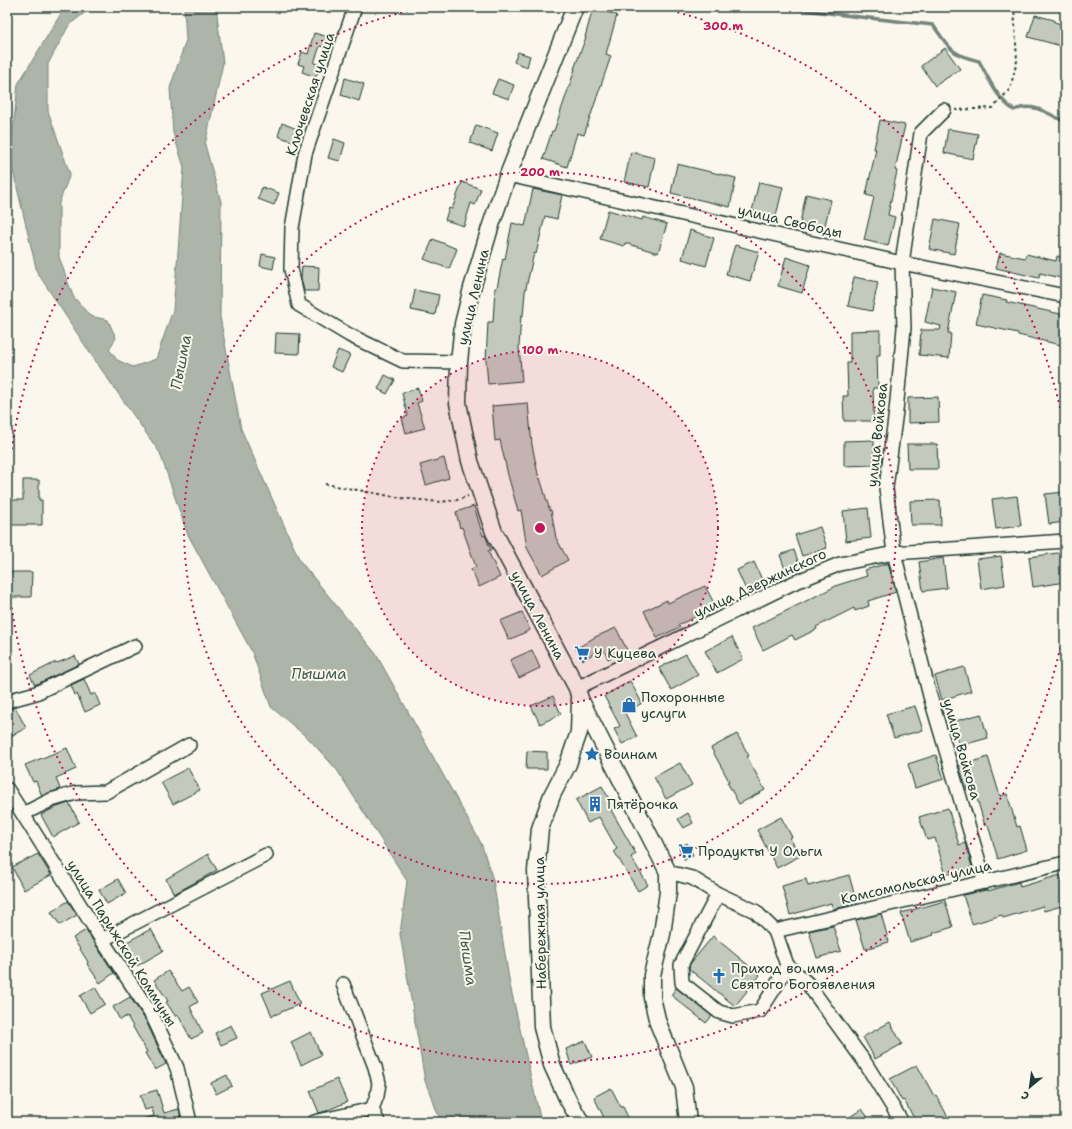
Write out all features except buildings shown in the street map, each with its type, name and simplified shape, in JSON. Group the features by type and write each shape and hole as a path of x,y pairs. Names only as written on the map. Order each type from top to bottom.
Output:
{"main road":[{"name":"улица Ленина","path":"575,7 508,175 472,288 463,324 459,362 458,404 470,461 494,532 579,694 668,872"},
{"name":"Набережная улица","path":"579,694 579,732 568,764 552,795 540,829 536,871 542,1027 552,1065 568,1100 581,1122"},
{"path":"668,872 668,892 662,934 652,975 652,998 658,1023 684,1087 688,1122"}],"street":[{"name":"Ключевская улица","path":"356,7 305,154 292,228 291,269 299,305 349,335 403,361 459,362"},
{"name":"улица Войкова","path":"944,110 921,133 902,263 904,328 896,411 886,488 894,553 930,696 985,882"},
{"name":"улица Свободы","path":"508,175 902,263 1065,296"},
{"name":"улица Дзержинского","path":"579,694 793,583 840,564 894,553 1065,541"},
{"path":"7,701 36,693 135,646"},
{"path":"23,814 51,800 76,793 106,792 189,745"},
{"name":"улица Парижской Коммуны","path":"7,789 102,940 153,1017 177,1068 190,1122"},
{"path":"102,940 266,854"},
{"name":"Комсомольская улица","path":"775,931 1065,863"},
{"path":"668,872 692,878 718,894 755,911 775,931 787,965 807,983 864,1062 902,1122"},
{"path":"718,894 681,965 682,983 719,1012 733,1016 760,1011 787,965"},
{"path":"343,984 375,1067 379,1083 377,1096 372,1109 378,1122"},
{"path":"314,1122 372,1109"}],"path":[{"path":"944,110 993,108 1010,89 1017,61 1014,7"},
{"path":"325,484 401,498 440,502 457,500 480,491"}],"water":[{"name":"Пышма","path":"65,7 92,7 69,25 48,64 48,111 70,174 59,203 59,257 73,296 90,316 108,320 116,338 109,349 117,360 133,367 156,359 173,310 184,167 173,133 170,88 186,40 184,7 216,7 223,63 205,145 221,202 220,317 241,429 300,561 376,654 481,843 493,880 510,985 541,1122 441,1122 425,1081 400,934 407,881 337,770 309,739 271,707 252,652 187,533 160,453 94,359 37,272 10,158 18,84"}],"waterway":[{"path":"720,7 728,9 789,8 933,25 952,50 964,57 979,61 998,94 1014,110 1028,107 1034,108 1046,112 1065,122"}],"place":[{"name":"У Куцева","path":"582,653"},
{"name":"Похоронные услуги","path":"629,705"},
{"name":"Воинам","path":"592,754"},
{"name":"Пятёрочка","path":"595,804"},
{"name":"Продукты У Ольги","path":"686,851"},
{"name":"Приход во имя Святого Богоявления","path":"719,976"}]}
